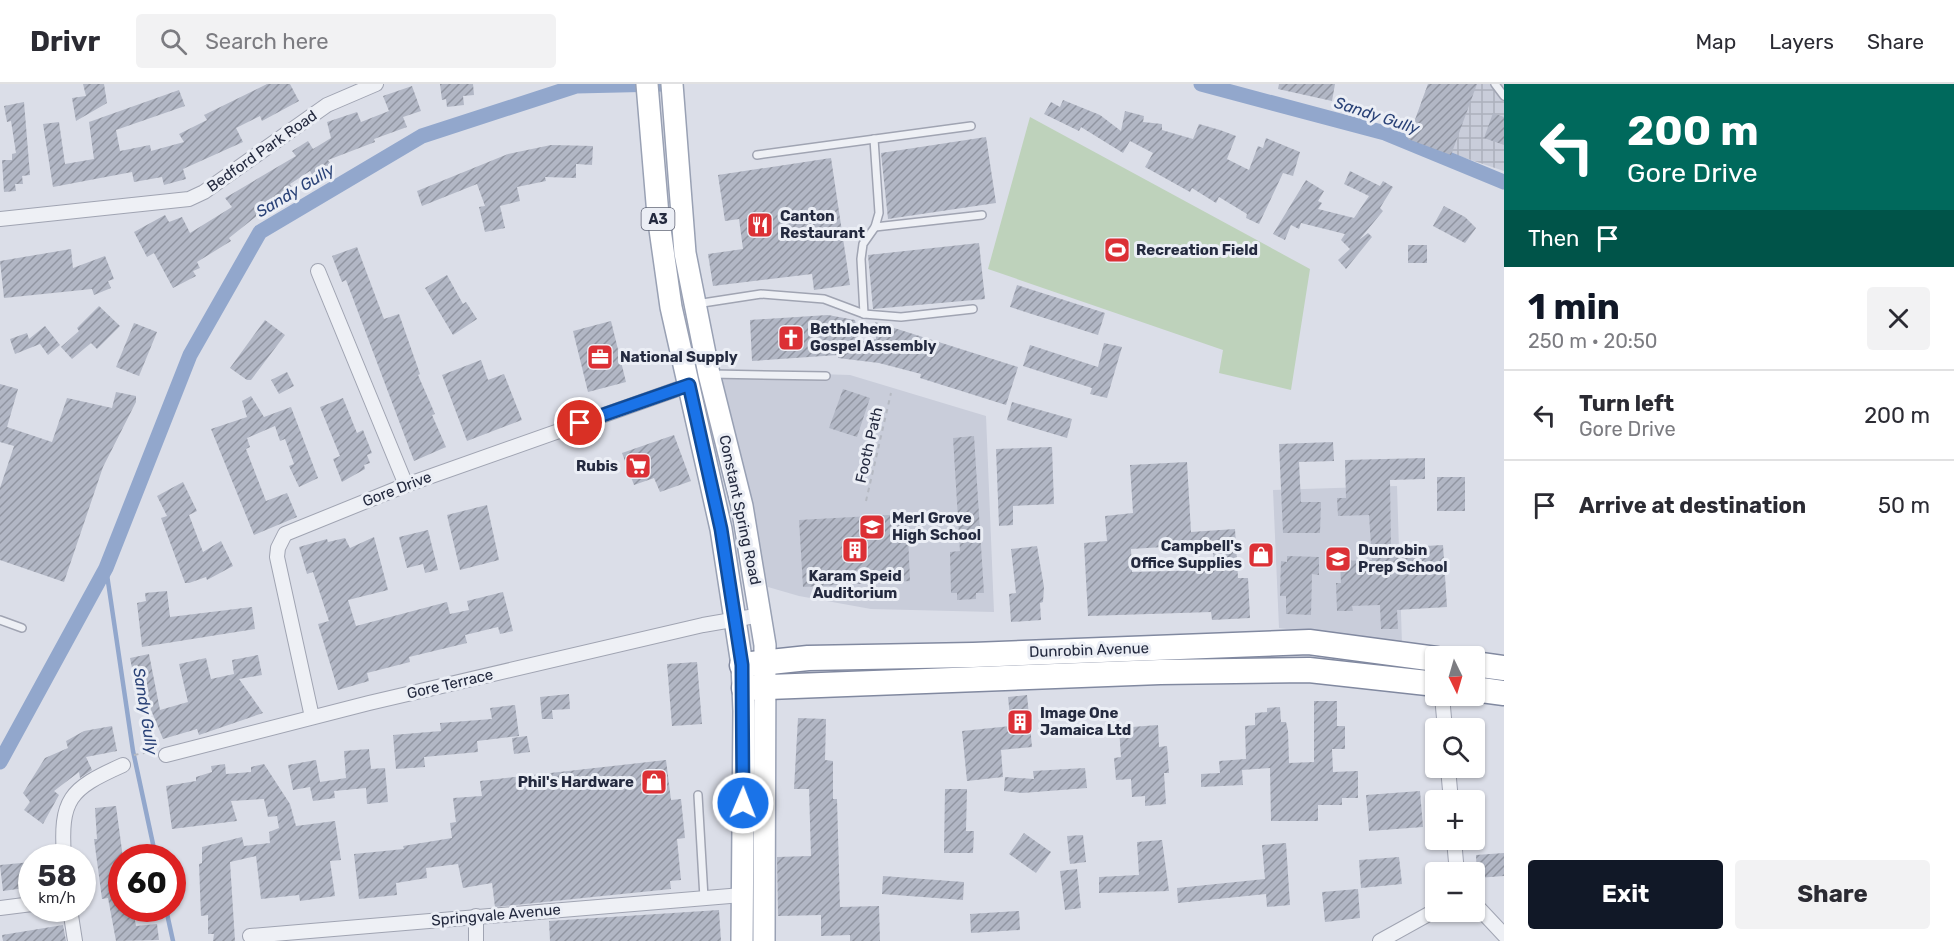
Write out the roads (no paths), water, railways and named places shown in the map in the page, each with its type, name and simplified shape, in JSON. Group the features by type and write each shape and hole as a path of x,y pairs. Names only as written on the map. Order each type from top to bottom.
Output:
{"highway":[{"name":"Dunrobin Avenue","path":"754,676 808,658 973,655 1309,642 1425,658"},
{"path":"1485,665 1504,668"},
{"name":"Dunrobin Avenue","path":"754,676 1309,670 1425,683"},
{"path":"1485,690 1504,693"}],"main road":[{"name":"Constant Spring Road","path":"647,84 662,254 670,307 721,529 735,619 754,676 764,941"},
{"name":"Constant Spring Road","path":"672,84 685,253 709,374 742,506 761,615 754,676 742,895 742,941"}],"street":[{"name":"Bedford Park Road","path":"0,219 189,199 204,192 327,105 376,84"},
{"path":"318,271 406,485"},
{"name":"Gore Drive","path":"312,717 277,557 280,541 292,530 406,485 689,385"},
{"name":"Gore Terrace","path":"166,755 312,717 735,619 761,615"},
{"path":"63,844 62,824 66,808 80,787 127,760"},
{"name":"Springvale Avenue","path":"250,936 279,937 476,916 742,895"},
{"path":"0,908 18,906"},
{"path":"1485,915 1504,935"},
{"path":"476,916 476,941"},
{"path":"1380,941 1425,916"},
{"path":"72,922 75,941"}],"lane":[{"path":"1495,84 1504,96"},
{"path":"757,155 971,126"},
{"path":"864,314 861,259 863,244 875,227 879,213 874,139"},
{"path":"875,227 982,215"},
{"path":"694,304 762,294 824,299 864,314 902,317 973,309"},
{"path":"709,374 826,376"},
{"path":"0,620 22,628"},
{"path":"698,795 704,898"}],"waterway":[{"name":"Sandy Gully","path":"0,762 106,568 190,355 260,232 422,136 576,86 663,84"},
{"name":"Sandy Gully","path":"1201,84 1385,133 1504,182"},
{"name":"Sandy Gully","path":"106,568 133,751 153,844"},
{"name":"Sandy Gully","path":"169,922 173,941"}],"place":[{"name":"Canton Restaurant","path":"760,225"},
{"name":"Recreation Field","path":"1117,250"},
{"name":"Bethlehem Gospel Assembly","path":"791,338"},
{"name":"National Supply","path":"600,357"},
{"name":"Rubis","path":"638,466"},
{"name":"Merl Grove High School","path":"872,527"},
{"name":"Karam Speid Auditorium","path":"855,550"},
{"name":"Campbell's Office Supplies","path":"1261,555"},
{"name":"Dunrobin Prep School","path":"1338,559"},
{"name":"Image One Jamaica Ltd","path":"1020,722"},
{"name":"Phil's Hardware","path":"654,782"}]}
